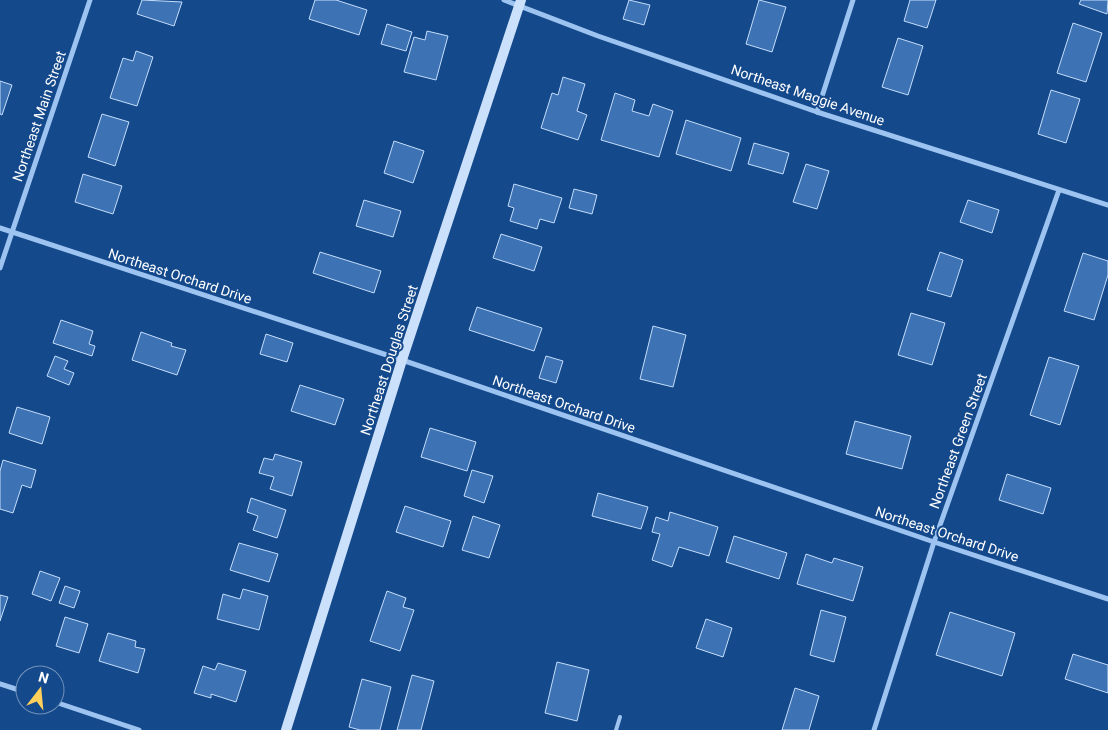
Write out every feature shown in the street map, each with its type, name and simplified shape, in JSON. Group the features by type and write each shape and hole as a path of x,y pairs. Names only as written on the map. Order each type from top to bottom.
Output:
{"main road":[{"name":"Northeast Douglas Street","path":"286,730 402,360 520,3"}],"street":[{"name":"Northeast Main Street","path":"0,268 90,0"},
{"name":"Northeast Maggie Avenue","path":"504,0 520,3 598,36 697,68 817,112 1108,204"},
{"path":"817,112 853,0"},
{"name":"Northeast Green Street","path":"874,730 934,542 1059,190"},
{"name":"Northeast Orchard Drive","path":"0,228 402,360 934,542 1108,599"},
{"path":"0,684 15,689"},
{"path":"65,705 139,730"}],"lane":[{"path":"616,730 620,718"}],"building":[{"path":"142,0 182,2 174,26 137,14"},
{"path":"315,0 336,0 367,10 359,35 309,19"},
{"path":"629,0 650,5 644,25 623,19"},
{"path":"759,0 786,7 772,52 746,44"},
{"path":"910,0 936,0 927,28 904,21"},
{"path":"1081,0 1108,0 1107,14 1079,4"},
{"path":"1073,23 1102,33 1086,82 1057,73"},
{"path":"387,24 412,32 406,51 381,44"},
{"path":"427,31 448,36 436,80 404,72 414,37 425,40"},
{"path":"898,38 923,46 908,95 882,87"},
{"path":"136,51 153,57 137,106 110,98 123,58 133,61"},
{"path":"563,77 585,84 577,111 587,115 578,140 541,128 552,93 558,95"},
{"path":"0,81 12,85 2,115 0,114"},
{"path":"1051,90 1080,99 1066,143 1038,134"},
{"path":"615,93 635,100 632,111 649,116 653,104 673,111 659,157 601,140"},
{"path":"102,114 129,122 115,166 88,157"},
{"path":"686,120 741,138 731,171 676,154"},
{"path":"394,141 424,151 413,183 384,173"},
{"path":"754,143 789,153 783,174 748,164"},
{"path":"806,164 829,171 817,209 793,202"},
{"path":"83,174 122,186 113,214 75,202"},
{"path":"514,184 562,198 554,223 540,219 537,229 510,221 514,208 508,206"},
{"path":"574,189 597,195 592,214 569,208"},
{"path":"364,200 401,211 393,237 356,226"},
{"path":"968,200 999,210 992,233 960,222"},
{"path":"501,234 542,247 534,271 493,258"},
{"path":"320,252 381,271 374,293 313,273"},
{"path":"940,252 963,260 951,297 927,290"},
{"path":"1083,253 1108,261 1108,275 1094,320 1064,311"},
{"path":"477,307 542,328 534,351 469,330"},
{"path":"911,313 945,323 932,365 898,355"},
{"path":"61,320 93,331 89,344 95,346 92,356 53,343"},
{"path":"653,326 686,335 673,387 640,379"},
{"path":"141,332 172,343 171,346 186,350 177,375 132,360"},
{"path":"266,334 293,343 287,362 260,354"},
{"path":"55,356 68,361 64,369 74,373 69,385 47,376"},
{"path":"546,356 563,361 556,383 539,378"},
{"path":"1049,357 1079,366 1060,425 1030,415"},
{"path":"300,385 344,399 335,425 291,411"},
{"path":"17,407 50,417 42,444 9,433"},
{"path":"855,421 911,436 902,469 846,454"},
{"path":"430,428 476,442 467,471 421,457"},
{"path":"275,454 302,462 292,496 270,489 274,477 259,473 264,458 273,460"},
{"path":"3,460 36,470 31,488 22,485 13,513 0,509 0,471"},
{"path":"472,470 493,476 484,503 464,496"},
{"path":"1007,474 1051,488 1043,514 999,500"},
{"path":"598,493 648,507 641,529 592,516"},
{"path":"251,498 286,510 277,538 253,530 258,516 247,512"},
{"path":"405,506 451,521 443,547 396,532"},
{"path":"670,512 718,527 709,556 679,547 672,567 652,560 660,534 652,532 656,517 668,521"},
{"path":"473,516 500,525 489,558 462,550"},
{"path":"734,536 787,553 779,579 726,562"},
{"path":"239,543 278,554 269,582 230,570"},
{"path":"806,554 832,563 834,558 863,567 853,601 797,584"},
{"path":"40,571 60,578 51,601 32,594"},
{"path":"65,586 80,591 74,608 59,603"},
{"path":"243,589 268,596 259,630 217,619 223,594 240,599"},
{"path":"387,591 406,598 403,607 414,610 400,651 370,641"},
{"path":"0,595 8,597 0,621"},
{"path":"821,610 846,617 834,662 810,655"},
{"path":"950,612 1015,633 1002,676 936,655"},
{"path":"65,617 88,624 79,653 56,646"},
{"path":"706,619 732,628 723,657 696,648"},
{"path":"108,633 136,641 135,647 145,649 138,673 99,661"},
{"path":"1073,654 1108,665 1108,693 1065,679"},
{"path":"557,662 589,670 577,721 545,713"},
{"path":"218,663 246,671 236,702 211,694 211,698 194,693 203,666 215,670"},
{"path":"412,675 434,681 421,730 397,730"},
{"path":"362,679 391,687 380,730 360,730 349,727"},
{"path":"795,688 819,696 809,730 782,730"}]}
